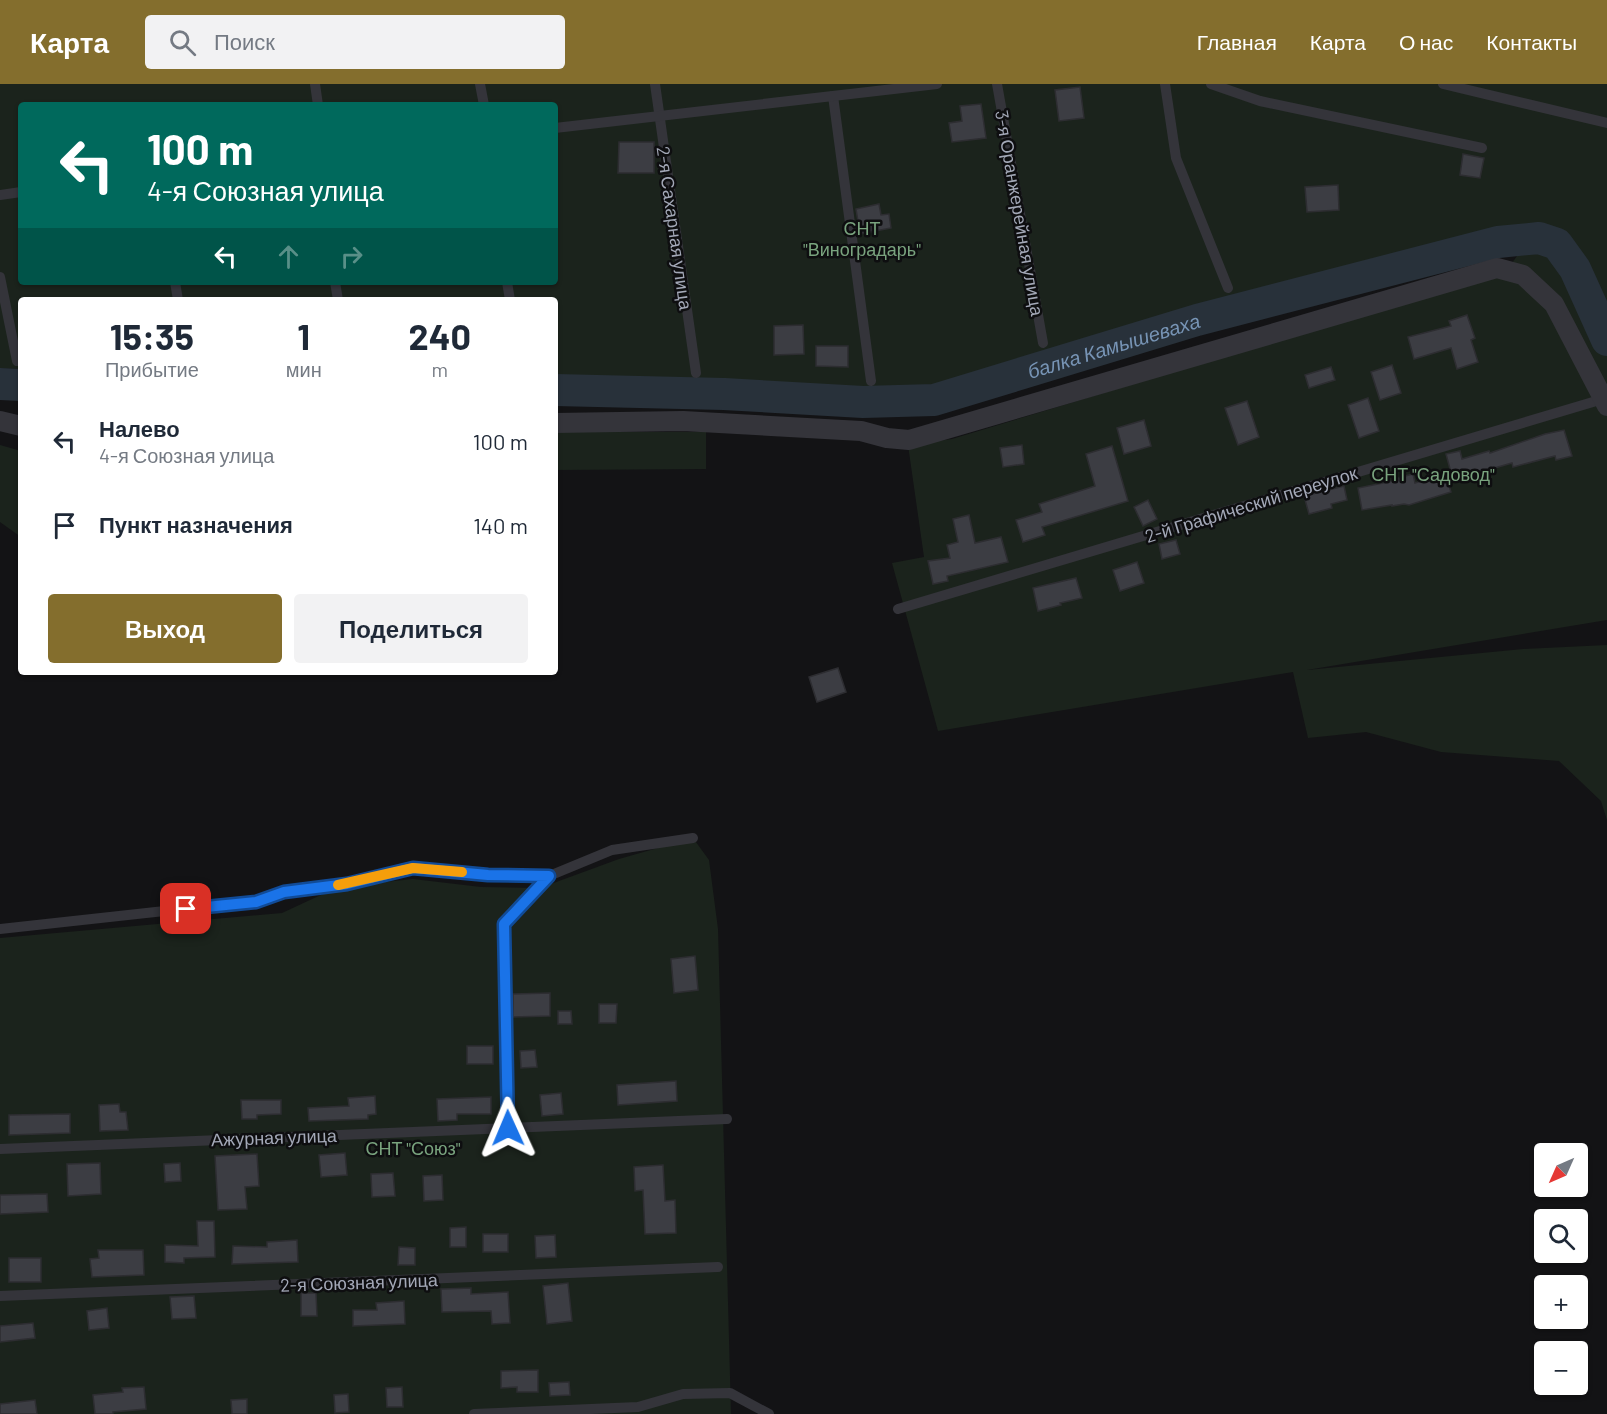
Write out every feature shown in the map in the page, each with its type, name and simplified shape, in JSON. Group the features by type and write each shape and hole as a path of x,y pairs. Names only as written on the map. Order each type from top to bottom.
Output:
{"street":[{"path":"558,423 683,421 861,431 887,438 909,440 1497,268 1523,275 1554,304 1605,403"},
{"path":"0,421 18,425"}],"lane":[{"path":"315,84 318,102"},
{"path":"480,84 483,102"},
{"name":"2-я Сахарная улица","path":"655,84 696,373"},
{"path":"558,128 833,96 892,86 937,84"},
{"name":"3-я Оранжерейная улица","path":"997,84 1043,343"},
{"path":"1165,84 1176,158 1228,288"},
{"path":"1211,84 1260,101 1482,148"},
{"path":"1443,84 1607,123"},
{"path":"833,96 871,381"},
{"path":"0,195 18,192"},
{"path":"0,276 17,361"},
{"name":"2-й Графический переулок","path":"898,609 1605,403"},
{"path":"0,929 256,902 284,892 347,884 413,868 488,875 549,876 612,850 693,838"},
{"path":"508,1128 504,924 549,876"},
{"name":"Ажурная улица","path":"0,1149 727,1119"},
{"name":"2-я Союзная улица","path":"0,1296 718,1268"},
{"path":"474,1414 638,1407 683,1394 730,1393 769,1414"}],"green space":[{"path":"0,84 1607,84 1607,620 1307,670 1523,649 1607,645 1607,820 1601,801 1559,761 1441,752 1366,732 1308,738 1293,672 938,731 892,563 924,557 908,445 952,439 1506,271 1534,233 933,388 861,394 558,385 558,297 18,297 18,369 0,368"},
{"path":"558,432 706,432 706,469 558,470"},
{"path":"0,445 18,450 18,535 0,522"},
{"name":"СНТ \"Союз\"","path":"693,838 709,860 718,929 731,1414 0,1414 0,938 282,913 338,887 413,879 481,887 540,888 619,859"}],"building":[{"path":"1080,87 1084,118 1059,121 1055,90"},
{"path":"981,104 986,138 952,142 949,123 962,121 960,106"},
{"path":"619,142 654,142 654,173 618,173"},
{"path":"1463,154 1484,158 1480,178 1460,175"},
{"path":"1338,185 1339,210 1307,212 1305,187"},
{"path":"879,204 881,215 889,214 891,228 860,234 856,209"},
{"path":"1467,315 1475,338 1471,340 1478,362 1457,369 1451,348 1414,359 1408,337 1451,326 1449,321"},
{"path":"803,325 804,354 774,355 774,326"},
{"path":"816,346 848,346 848,367 816,366"},
{"path":"1392,365 1401,393 1380,400 1371,372"},
{"path":"1331,367 1335,380 1309,388 1305,375"},
{"path":"1368,398 1379,431 1359,438 1348,405"},
{"path":"1247,401 1259,437 1238,445 1225,408"},
{"path":"1144,420 1151,446 1124,454 1117,428"},
{"path":"1564,430 1572,456 1556,460 1555,456 1513,467 1512,463 1453,480 1446,454 1460,451 1462,459 1489,451 1490,453 1545,434"},
{"path":"1022,445 1024,464 1003,467 1000,448"},
{"path":"1112,446 1128,501 1042,527 1045,535 1023,542 1016,520 1042,512 1039,504 1095,486 1086,454"},
{"path":"1445,473 1451,492 1409,505 1362,510 1358,488 1398,480 1397,478 1413,474 1415,483"},
{"path":"1344,486 1347,500 1331,504 1332,508 1309,514 1304,496"},
{"path":"1148,500 1157,519 1143,526 1134,507"},
{"path":"969,515 975,543 1001,537 1008,562 947,576 948,581 933,584 928,561 950,558 947,545 958,542 953,519"},
{"path":"1176,540 1180,554 1162,559 1159,544"},
{"path":"1137,562 1144,583 1120,591 1113,570"},
{"path":"1076,578 1082,598 1038,611 1033,588"},
{"path":"838,668 846,692 817,702 809,677"},
{"path":"695,956 698,990 674,993 671,959"},
{"path":"550,993 550,1016 513,1017 513,994"},
{"path":"599,1004 617,1004 616,1023 599,1023"},
{"path":"558,1011 571,1011 572,1024 558,1024"},
{"path":"467,1046 493,1046 493,1064 467,1064"},
{"path":"535,1050 537,1067 521,1068 520,1051"},
{"path":"676,1081 677,1101 618,1105 617,1085"},
{"path":"561,1093 563,1114 542,1116 540,1095"},
{"path":"375,1096 376,1114 368,1115 368,1119 309,1121 308,1108 349,1106 348,1098"},
{"path":"491,1097 491,1114 457,1114 457,1120 438,1121 437,1099"},
{"path":"241,1100 281,1100 281,1114 257,1115 257,1119 242,1119"},
{"path":"119,1104 120,1112 126,1112 128,1130 100,1131 99,1105"},
{"path":"70,1114 70,1133 9,1135 9,1115"},
{"path":"345,1153 347,1175 321,1177 319,1155"},
{"path":"257,1154 259,1186 245,1187 247,1209 218,1210 215,1156"},
{"path":"100,1163 101,1194 68,1196 67,1164"},
{"path":"180,1163 181,1181 165,1182 164,1164"},
{"path":"663,1165 665,1201 675,1200 676,1233 645,1234 643,1190 635,1191 634,1167"},
{"path":"393,1173 395,1196 372,1197 371,1174"},
{"path":"442,1175 443,1200 424,1201 423,1176"},
{"path":"47,1194 48,1212 0,1214 0,1195"},
{"path":"197,1221 214,1221 215,1257 184,1258 184,1263 165,1262 165,1245 198,1246"},
{"path":"466,1227 466,1247 450,1247 450,1228"},
{"path":"483,1234 508,1234 508,1252 483,1252"},
{"path":"555,1235 556,1257 536,1258 535,1236"},
{"path":"297,1240 298,1262 232,1264 233,1246 267,1247 267,1242"},
{"path":"399,1247 415,1248 415,1265 398,1265"},
{"path":"98,1250 143,1250 144,1275 92,1277 90,1259 99,1258"},
{"path":"9,1258 41,1258 41,1282 9,1282"},
{"path":"568,1283 572,1321 547,1324 543,1286"},
{"path":"471,1288 471,1294 508,1292 510,1323 492,1324 491,1311 442,1312 441,1289"},
{"path":"301,1293 316,1293 317,1316 301,1316"},
{"path":"194,1296 196,1318 172,1319 170,1297"},
{"path":"404,1301 405,1324 353,1326 353,1310 377,1310 376,1303"},
{"path":"107,1308 109,1328 89,1330 87,1311"},
{"path":"33,1323 35,1338 0,1342 0,1326"},
{"path":"538,1370 538,1392 517,1392 517,1387 501,1388 501,1371"},
{"path":"569,1382 570,1395 550,1396 549,1383"},
{"path":"144,1387 146,1409 95,1414 93,1395 123,1392 122,1388"},
{"path":"402,1387 403,1407 387,1407 386,1388"},
{"path":"348,1394 349,1412 335,1413 334,1395"},
{"path":"247,1399 247,1414 232,1414 231,1400"},
{"path":"35,1400 37,1414 0,1414 0,1404"}],"waterway":[{"name":"балка Камышеваха","path":"558,390 724,394 863,402 934,400 1197,320 1498,242 1539,238 1557,244 1575,269 1607,340"},
{"name":"балка Камышеваха","path":"0,384 18,385"}],"slow traffic":[{"path":"338,885 413,868 462,872"}],"route":[{"path":"186,909 256,902 284,892 347,884 413,868 488,875 549,876 504,924 508,1128"}],"park label":[{"name":"СНТ \"Виноградарь\"","path":"862,238"},
{"name":"СНТ \"Садовод\"","path":"1433,474"}]}
